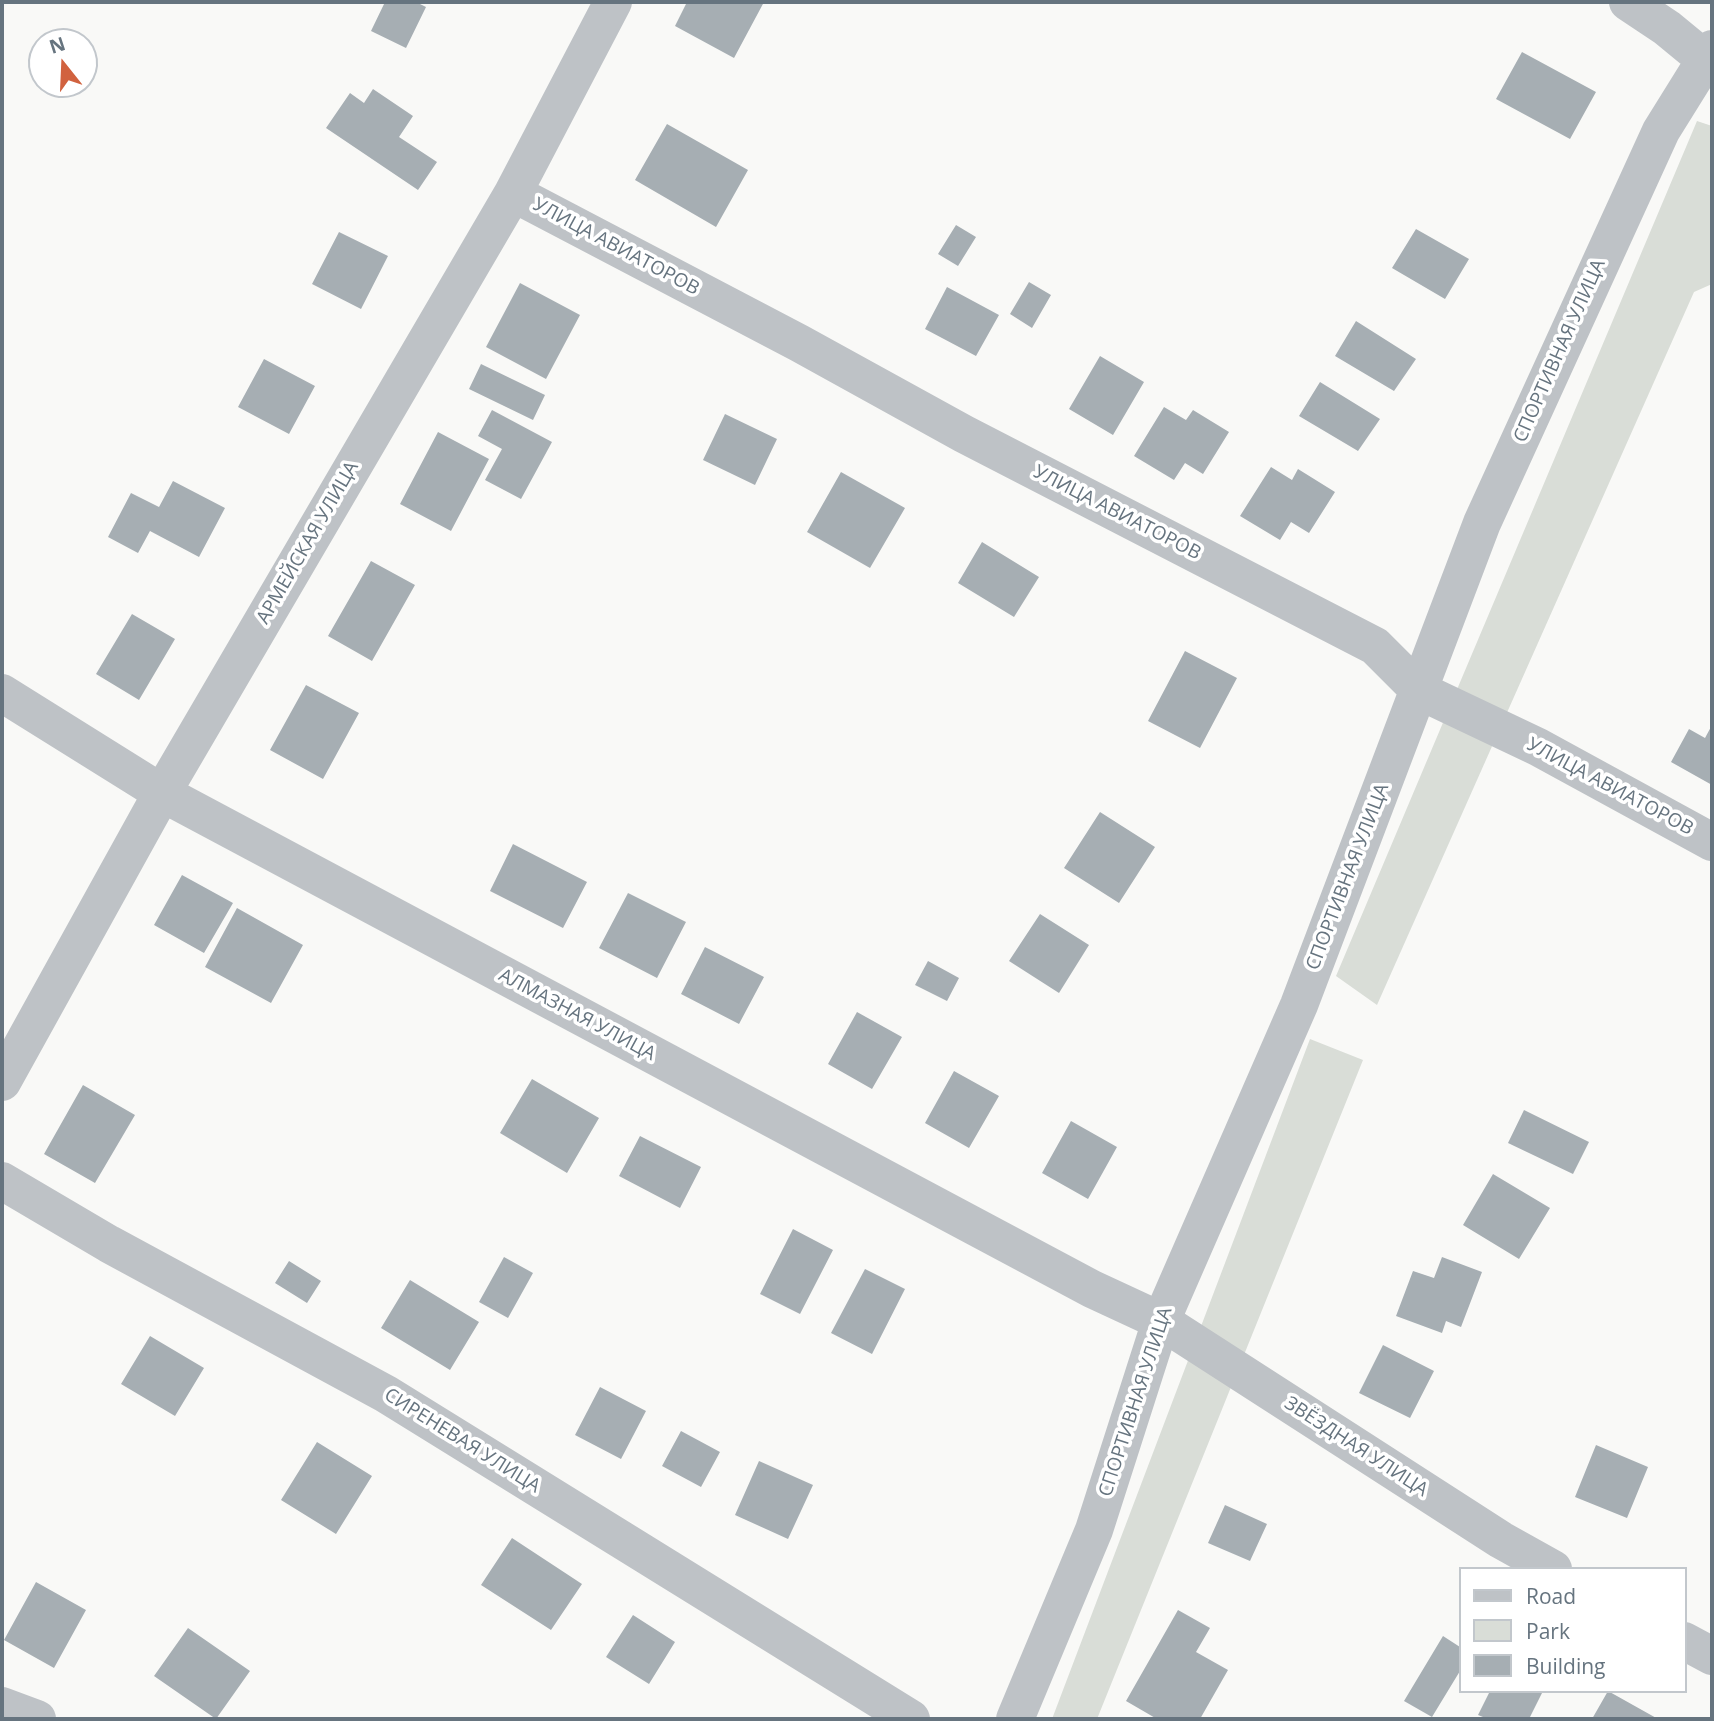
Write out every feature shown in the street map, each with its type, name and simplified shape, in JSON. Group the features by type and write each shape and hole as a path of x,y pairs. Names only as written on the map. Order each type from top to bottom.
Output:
{"street":[{"name":"АРМЕЙСКАЯ УЛИЦА","path":"2,1082 162,793 513,193 613,2"},
{"path":"1628,2 1709,58"},
{"name":"СПОРТИВНАЯ УЛИЦА","path":"1016,1719 1094,1530 1161,1321 1299,1004 1494,497 1661,131 1709,58"},
{"name":"УЛИЦА АВИАТОРОВ","path":"513,193 799,343 964,434 1375,646 1420,691 1538,747 1712,842"},
{"name":"АЛМАЗНАЯ УЛИЦА","path":"2,694 162,793 1067,1276 1161,1321"},
{"name":"СИРЕНЕВАЯ УЛИЦА","path":"2,1181 109,1244 386,1394 911,1719"},
{"name":"ЗВЁЗДНАЯ УЛИЦА","path":"1161,1321 1501,1540 1549,1567"},
{"path":"1686,1642 1712,1656"},
{"path":"2,1706 37,1719"}],"green space":[{"path":"1697,121 1712,126 1712,284 1694,292 1377,1005 1336,976"},
{"path":"1310,1039 1363,1060 1097,1719 1052,1719"}],"building":[{"path":"385,2 416,2 426,7 406,48 371,31"},
{"path":"687,2 764,2 734,58 675,26"},
{"path":"1522,52 1596,92 1570,139 1496,99"},
{"path":"373,89 413,116 399,137 437,162 418,190 326,128 350,93 364,103"},
{"path":"667,124 748,170 716,227 635,180"},
{"path":"956,225 976,237 958,266 938,254"},
{"path":"1416,229 1469,259 1445,299 1392,268"},
{"path":"339,232 388,256 361,309 312,284"},
{"path":"1029,282 1051,295 1032,328 1010,314"},
{"path":"520,283 580,315 546,379 486,347"},
{"path":"947,287 999,315 976,356 925,329"},
{"path":"1356,321 1416,359 1394,391 1335,356"},
{"path":"1100,356 1144,382 1113,435 1069,409"},
{"path":"264,359 315,386 289,434 238,407"},
{"path":"481,364 545,395 533,420 469,389"},
{"path":"1320,382 1380,419 1358,451 1299,416"},
{"path":"1164,407 1186,420 1193,410 1229,432 1203,474 1185,463 1174,480 1134,456"},
{"path":"492,410 552,442 521,499 485,480 502,449 478,436"},
{"path":"725,414 777,439 755,485 703,460"},
{"path":"438,432 489,459 451,531 400,504"},
{"path":"1271,467 1292,480 1298,469 1335,492 1309,533 1291,522 1280,540 1240,516"},
{"path":"841,472 905,508 870,568 807,532"},
{"path":"173,481 225,508 199,557 150,531 138,553 108,537 131,493 159,507"},
{"path":"982,542 1039,577 1014,617 958,583"},
{"path":"371,561 415,585 372,661 328,636"},
{"path":"132,614 175,639 139,700 96,674"},
{"path":"1185,651 1237,678 1200,748 1148,721"},
{"path":"306,685 359,713 323,779 270,750"},
{"path":"1712,725 1712,785 1671,762 1689,729 1705,738"},
{"path":"1100,812 1155,847 1119,903 1064,868"},
{"path":"513,844 587,882 563,928 490,891"},
{"path":"182,875 233,903 204,953 154,925"},
{"path":"628,893 686,922 657,978 599,948"},
{"path":"237,908 303,945 271,1003 205,967"},
{"path":"1040,914 1089,945 1059,993 1009,961"},
{"path":"705,947 764,977 739,1024 681,994"},
{"path":"928,961 959,978 947,1001 915,985"},
{"path":"857,1012 902,1037 872,1089 828,1064"},
{"path":"954,1071 999,1096 969,1148 925,1123"},
{"path":"532,1079 599,1118 567,1173 500,1133"},
{"path":"83,1085 135,1115 95,1183 44,1154"},
{"path":"1524,1110 1589,1142 1573,1174 1508,1143"},
{"path":"1071,1121 1117,1147 1088,1199 1042,1173"},
{"path":"640,1136 701,1167 680,1208 619,1176"},
{"path":"1493,1174 1550,1208 1519,1259 1463,1225"},
{"path":"793,1229 833,1250 800,1314 760,1294"},
{"path":"504,1257 533,1273 508,1318 479,1302"},
{"path":"1442,1257 1482,1272 1461,1327 1446,1321 1442,1333 1396,1316 1413,1271 1434,1278"},
{"path":"289,1261 321,1281 307,1303 275,1283"},
{"path":"865,1269 905,1289 872,1354 831,1333"},
{"path":"410,1280 479,1322 450,1370 381,1328"},
{"path":"150,1336 204,1368 175,1416 121,1384"},
{"path":"1383,1345 1434,1371 1410,1418 1359,1393"},
{"path":"600,1387 646,1411 621,1459 575,1435"},
{"path":"681,1431 720,1452 701,1487 662,1466"},
{"path":"317,1442 372,1476 336,1534 281,1500"},
{"path":"1596,1445 1648,1467 1627,1518 1575,1497"},
{"path":"759,1461 813,1485 788,1539 735,1515"},
{"path":"1225,1505 1267,1524 1250,1561 1208,1543"},
{"path":"512,1538 582,1584 551,1630 481,1585"},
{"path":"36,1582 86,1610 54,1668 4,1640"},
{"path":"1178,1610 1210,1628 1196,1652 1228,1670 1200,1719 1157,1719 1126,1701"},
{"path":"633,1615 675,1642 649,1684 606,1657"},
{"path":"188,1628 250,1671 216,1719 154,1676"},
{"path":"1443,1636 1458,1646 1458,1674 1432,1717 1404,1701"},
{"path":"1489,1693 1542,1693 1529,1719 1488,1719 1478,1715"},
{"path":"1607,1693 1612,1693 1658,1719 1592,1719"}]}
